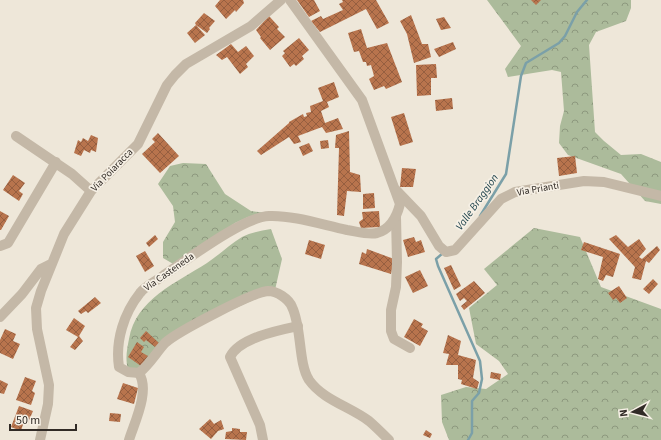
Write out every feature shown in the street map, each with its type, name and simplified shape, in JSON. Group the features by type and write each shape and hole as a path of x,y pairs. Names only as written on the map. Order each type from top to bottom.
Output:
{"street":[{"name":"Via Poiaracca","path":"40,440 48,404 49,385 36,329 36,308 51,264 64,234 91,191 138,144 167,85 175,75 186,64 251,26 282,0"},
{"path":"290,0 362,100 396,190 400,204 396,217 396,287 391,310 391,331 394,339 410,348"},
{"path":"16,136 56,162 91,191"},
{"path":"0,246 8,243 56,162"},
{"name":"Via Prianti","path":"396,190 421,216 439,246 446,252 455,250 501,199 515,192 584,181 604,182 661,196"},
{"name":"Via Casteneda","path":"139,373 128,372 119,367 117,355 121,331 127,313 140,291 203,249 249,221 268,216 357,232 376,233 389,226 396,217"},
{"path":"0,317 22,294 40,269 51,264"},
{"path":"129,440 142,396 143,379 139,373 148,365 166,343 201,322 257,294 268,291 281,295 292,306 298,326 302,356 309,380 322,393 369,421 389,440"},
{"path":"263,440 260,425 230,357 233,351 241,344 281,329 298,326"}],"green space":[{"path":"487,0 631,0 631,8 626,21 596,32 589,45 595,132 621,155 641,154 661,162 661,204 645,201 621,174 568,155 559,143 560,126 564,111 561,72 552,70 508,77 505,69 521,46"},
{"path":"183,163 206,164 225,194 251,211 267,213 248,217 235,223 175,265 163,258 163,242 175,222 173,206 158,184 170,166"},
{"path":"534,228 580,237 601,287 661,309 661,440 449,440 442,422 441,395 466,387 486,389 508,374 499,361 476,344 469,308 497,285 484,269"},
{"path":"271,229 282,259 275,290 161,342 138,369 128,369 127,350 133,325 140,313 149,303 171,285 207,263 245,235"}],"building":[{"path":"220,0 243,0 244,3 236,12 235,10 226,19 215,6"},
{"path":"297,0 314,0 320,11 309,17"},
{"path":"342,0 376,0 389,23 377,29 366,9 320,32 311,21 321,16 323,19 343,10 339,4 343,2"},
{"path":"531,0 541,0 536,5"},
{"path":"204,13 215,21 207,33 195,23"},
{"path":"411,15 422,44 428,44 431,57 414,63 407,34 400,21"},
{"path":"269,16 279,27 277,29 285,37 270,50 260,38 261,37 256,30"},
{"path":"444,17 451,28 441,30 436,19"},
{"path":"196,25 205,35 195,43 187,33"},
{"path":"361,29 367,48 387,43 402,82 386,89 384,86 374,90 369,79 374,76 371,65 367,66 366,62 363,62 359,51 354,52 348,33"},
{"path":"299,38 309,50 302,56 304,59 296,66 294,64 290,67 282,56 285,53 283,51"},
{"path":"453,42 456,49 439,57 434,49"},
{"path":"231,44 238,52 246,46 254,56 246,64 248,67 240,74 227,57 222,60 216,55"},
{"path":"436,64 437,78 431,78 431,95 417,96 416,65"},
{"path":"334,82 339,97 327,102 329,107 321,111 325,123 338,118 343,129 326,133 322,127 298,136 301,142 294,144 289,137 261,155 257,151 289,122 303,114 304,117 307,116 306,113 311,112 310,106 323,101 318,88"},
{"path":"452,98 453,109 436,111 435,100"},
{"path":"404,113 413,142 400,146 391,117"},
{"path":"349,131 350,172 360,175 361,192 347,191 344,216 337,215 339,148 335,148 336,135"},
{"path":"158,133 179,156 160,173 142,154 155,142 152,139"},
{"path":"91,135 98,138 96,152 91,150 90,153 84,150 81,156 74,153 78,140 81,142 83,138 88,141"},
{"path":"328,140 329,148 321,149 320,141"},
{"path":"309,143 313,151 303,156 299,147"},
{"path":"575,156 577,173 559,176 557,158"},
{"path":"402,168 416,169 413,187 400,187"},
{"path":"13,175 25,183 19,191 23,194 19,201 3,190"},
{"path":"374,193 375,208 363,209 363,194"},
{"path":"0,211 9,216 1,230 0,230"},
{"path":"379,211 380,227 361,228 359,222 363,219 362,212"},
{"path":"155,235 158,239 149,247 146,243"},
{"path":"616,235 628,247 639,239 646,249 639,257 642,259 657,246 660,250 649,263 646,261 641,280 632,278 635,267 609,239"},
{"path":"414,237 416,242 421,240 425,252 408,257 403,240"},
{"path":"309,240 325,245 321,259 305,254"},
{"path":"584,242 620,254 613,277 606,275 603,281 598,279 603,257 581,250"},
{"path":"367,249 394,259 391,274 359,264 362,252 366,254"},
{"path":"145,251 154,266 145,272 136,256"},
{"path":"451,265 461,286 454,290 444,268"},
{"path":"420,270 428,286 413,293 405,277"},
{"path":"653,279 658,284 649,294 643,289"},
{"path":"474,281 485,293 464,310 461,306 467,301 464,298 460,301 456,294"},
{"path":"619,286 627,298 620,303 616,298 613,300 608,293"},
{"path":"95,297 101,303 88,313 86,311 81,314 78,311"},
{"path":"74,318 85,326 79,336 83,341 75,350 70,347 78,337 66,330"},
{"path":"414,319 423,324 421,327 428,331 420,346 404,337"},
{"path":"5,329 16,334 13,341 20,344 13,359 0,353 0,340"},
{"path":"146,331 159,343 155,347 146,340 144,342 140,338"},
{"path":"448,335 461,341 458,355 476,360 473,378 479,382 477,389 461,384 462,380 458,379 458,365 446,365 449,354 443,353"},
{"path":"137,342 144,347 141,352 148,356 141,366 128,357"},
{"path":"491,372 501,374 500,380 490,378"},
{"path":"25,377 36,381 32,391 35,393 31,405 16,400"},
{"path":"0,380 8,384 4,394 0,393"},
{"path":"123,383 138,388 134,404 117,399"},
{"path":"19,406 33,411 28,423 24,421 21,431 11,427"},
{"path":"110,413 121,414 120,422 109,421"},
{"path":"210,419 214,424 221,420 224,429 218,431 211,439 199,429"},
{"path":"232,428 240,429 240,432 247,432 246,440 225,439 226,432 232,431"},
{"path":"426,430 432,434 430,438 423,435"}],"waterway":[{"name":"Valle Braggion","path":"480,216 506,174 521,76 526,63 559,43 565,36 577,12 587,0"},
{"name":"Valle Braggion","path":"443,253 436,259 438,266 480,361 482,379 479,393 472,401 472,433 468,440"}]}
